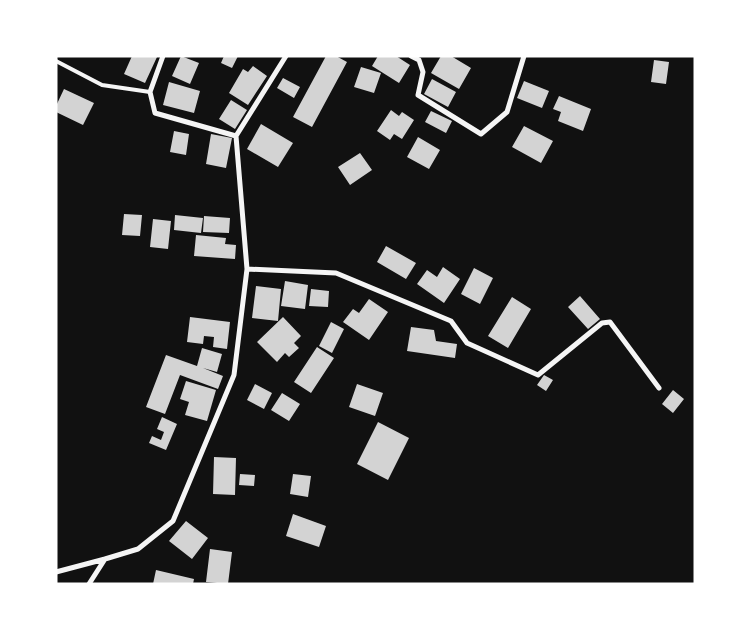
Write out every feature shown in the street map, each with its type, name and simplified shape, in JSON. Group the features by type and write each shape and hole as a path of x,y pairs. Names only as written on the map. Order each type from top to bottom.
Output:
{"street":[{"path":"163,56 150,92 155,113 236,136"},
{"path":"56,572 138,549 173,521 234,375 247,269 236,136 286,56"},
{"path":"411,56 418,60 423,72 418,95 481,134 507,112 524,56"},
{"path":"247,269 336,273 451,320 467,343 538,375 602,323 610,322 659,388"},
{"path":"89,584 105,559"}],"lane":[{"path":"56,61 102,85 150,92"}],"building":[{"path":"132,56 157,57 145,83 124,74"},
{"path":"181,56 199,63 190,84 172,76"},
{"path":"224,56 238,56 232,68 221,63"},
{"path":"326,56 336,56 347,62 312,127 293,117"},
{"path":"378,56 396,56 410,65 399,83 372,66"},
{"path":"441,56 451,56 471,68 459,89 431,73"},
{"path":"654,60 669,62 666,84 651,82"},
{"path":"253,66 267,76 248,105 229,93 243,69 248,72"},
{"path":"361,67 381,73 374,93 354,87"},
{"path":"283,78 300,87 294,98 277,88"},
{"path":"432,79 456,92 448,107 424,94"},
{"path":"524,81 549,91 542,108 517,98"},
{"path":"169,82 200,91 194,113 163,105"},
{"path":"64,89 94,103 83,125 56,112 56,106"},
{"path":"559,96 591,109 583,131 558,121 561,112 553,109"},
{"path":"231,100 247,110 235,129 219,119"},
{"path":"391,110 399,116 402,112 414,120 402,139 394,134 390,140 377,131"},
{"path":"431,111 452,121 446,133 425,122"},
{"path":"261,124 293,143 278,167 247,149"},
{"path":"524,126 553,141 541,163 512,147"},
{"path":"174,131 189,134 186,155 170,152"},
{"path":"211,134 232,138 226,168 206,164"},
{"path":"418,137 440,150 429,169 407,157"},
{"path":"360,153 372,170 350,185 338,167"},
{"path":"124,214 142,215 140,236 122,235"},
{"path":"175,215 203,218 201,233 174,230"},
{"path":"204,216 230,218 229,233 203,232"},
{"path":"153,219 171,221 168,249 150,247"},
{"path":"196,235 226,238 225,244 236,245 235,259 194,256"},
{"path":"386,246 416,263 406,279 377,262"},
{"path":"443,267 460,279 444,303 417,284 427,270 437,277"},
{"path":"474,268 493,278 480,304 461,294"},
{"path":"285,281 308,285 305,309 281,306"},
{"path":"256,286 281,289 278,321 252,318"},
{"path":"311,289 329,291 328,307 309,306"},
{"path":"580,296 600,319 588,329 568,307"},
{"path":"512,297 531,309 508,348 488,336"},
{"path":"369,299 388,312 369,340 343,322 353,309 359,313"},
{"path":"190,317 230,322 227,349 213,347 214,337 204,336 203,344 187,342"},
{"path":"283,317 301,336 294,343 299,348 289,357 285,353 277,362 257,342"},
{"path":"331,322 344,329 332,353 319,346"},
{"path":"411,327 434,330 436,341 457,344 455,358 407,351"},
{"path":"317,347 334,358 311,393 294,382"},
{"path":"202,348 222,354 217,372 203,368 223,376 218,389 180,375 165,414 146,407 166,355 197,366"},
{"path":"544,375 553,380 546,391 537,385"},
{"path":"186,381 216,390 207,421 185,415 189,402 180,399"},
{"path":"255,384 272,393 264,409 247,400"},
{"path":"357,384 383,393 375,416 349,407"},
{"path":"673,390 684,399 673,413 662,404"},
{"path":"282,393 300,404 289,421 271,410"},
{"path":"162,417 177,424 166,450 149,443 152,436 161,440 164,432 157,429"},
{"path":"378,422 409,438 388,480 357,464"},
{"path":"214,457 236,458 235,495 213,494"},
{"path":"240,474 255,475 254,486 239,485"},
{"path":"293,474 311,476 308,497 290,494"},
{"path":"293,514 326,526 319,547 286,536"},
{"path":"186,521 208,538 192,559 169,541"},
{"path":"210,549 232,552 228,584 206,582"},
{"path":"156,570 194,579 193,584 153,584"}]}
